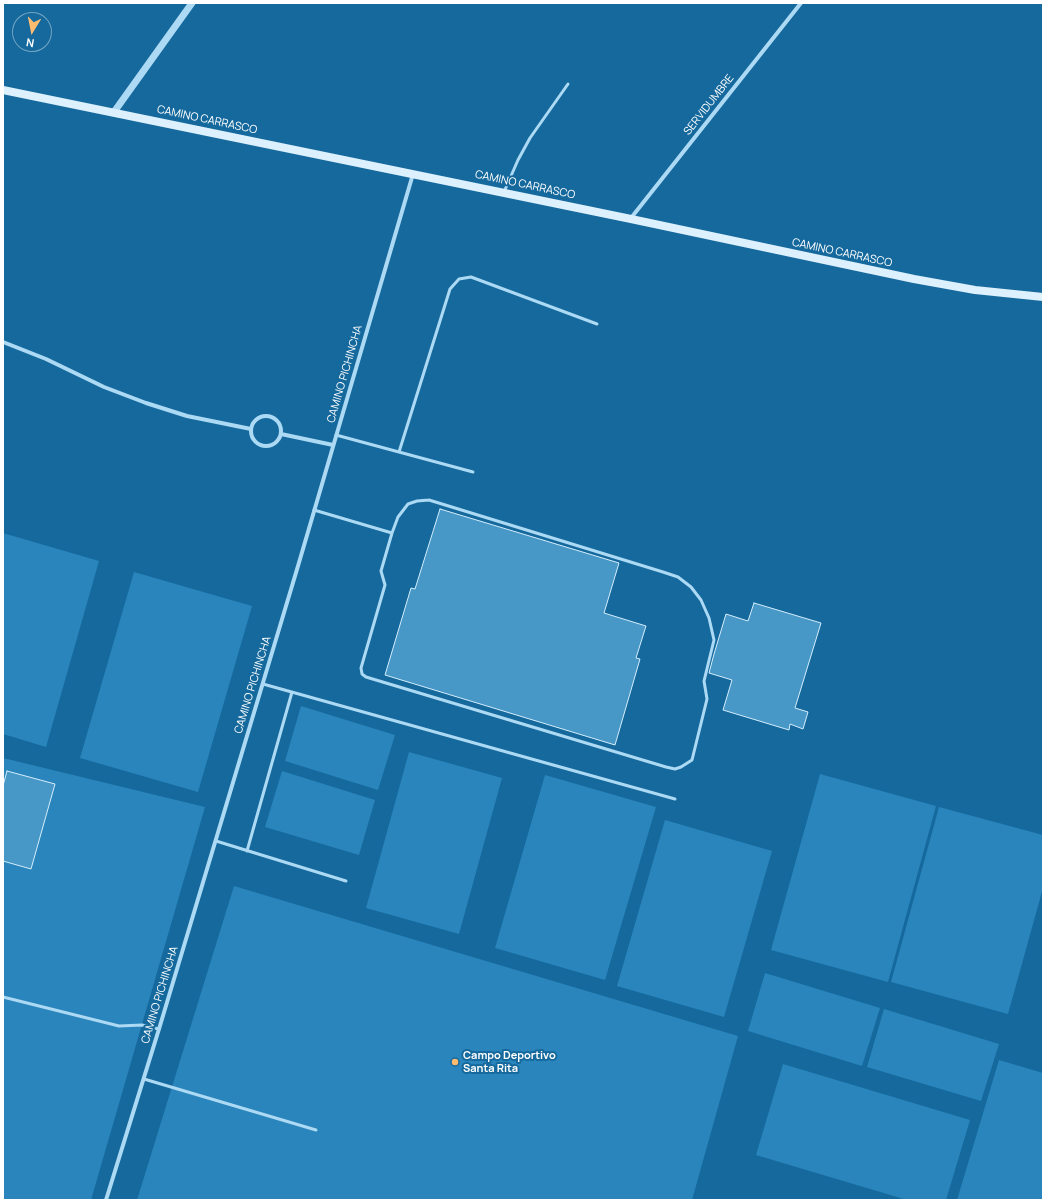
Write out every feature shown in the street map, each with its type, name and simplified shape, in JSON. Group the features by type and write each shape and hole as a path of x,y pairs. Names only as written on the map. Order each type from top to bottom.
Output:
{"main road":[{"name":"CAMINO CARRASCO","path":"3,90 504,192 914,279 975,290 1043,297"}],"street":[{"path":"114,112 192,3"},
{"name":"SERVIDUMBRE","path":"631,219 801,3"},
{"name":"CAMINO PICHINCHA","path":"106,1200 263,684 413,174"},
{"path":"3,342 104,387 146,403 187,416 250,429"},
{"path":"264,416 273,418 280,425 281,434 277,443 268,446 259,445 252,439 250,429 255,420 264,416"},
{"path":"281,434 333,445"}],"lane":[{"path":"504,192 518,160 530,138 568,84"},
{"path":"399,452 450,289 459,279 471,277 597,324"},
{"path":"336,435 473,472"},
{"path":"429,500 663,572 678,578 691,587 701,600 709,618 714,640 704,681 707,699 692,760 675,769 666,767 366,677 362,674 361,668 385,585 381,571 392,533 398,517 408,504 417,501 429,500"},
{"path":"314,510 392,533"},
{"path":"263,684 675,799"},
{"path":"247,851 292,692"},
{"path":"216,841 346,881"},
{"path":"3,997 119,1026 142,1024 159,1029"},
{"path":"144,1079 316,1130"}],"shaded area":[{"path":"3,533 99,561 46,747 3,734"},
{"path":"134,572 252,606 198,792 80,758"},
{"path":"301,706 395,735 378,790 285,761"},
{"path":"409,752 502,778 459,934 366,908"},
{"path":"3,758 205,807 91,1200 3,1200"},
{"path":"282,771 375,800 359,855 265,827"},
{"path":"820,774 936,806 888,982 771,950"},
{"path":"545,775 656,807 605,980 495,948"},
{"path":"939,807 1043,835 1043,888 1008,1014 891,982"},
{"path":"665,820 772,851 724,1017 617,986"},
{"name":"Campo Deportivo Santa Rita","path":"234,886 738,1036 692,1200 137,1200"},
{"path":"765,973 880,1008 862,1066 748,1031"},
{"path":"884,1009 999,1044 981,1101 867,1067"},
{"path":"999,1060 1043,1073 1043,1200 957,1200"},
{"path":"783,1064 970,1120 946,1200 907,1200 756,1155"}],"building":[{"path":"440,509 619,563 604,613 646,626 636,658 640,659 615,745 385,675 411,588 415,589"},
{"path":"754,603 821,623 795,708 808,712 803,729 790,724 789,730 723,710 732,680 709,673 714,654 726,614 748,621"},
{"path":"7,771 55,784 31,869 3,861 3,786"}],"place":[{"name":"Campo Deportivo Santa Rita","path":"455,1062"}]}
